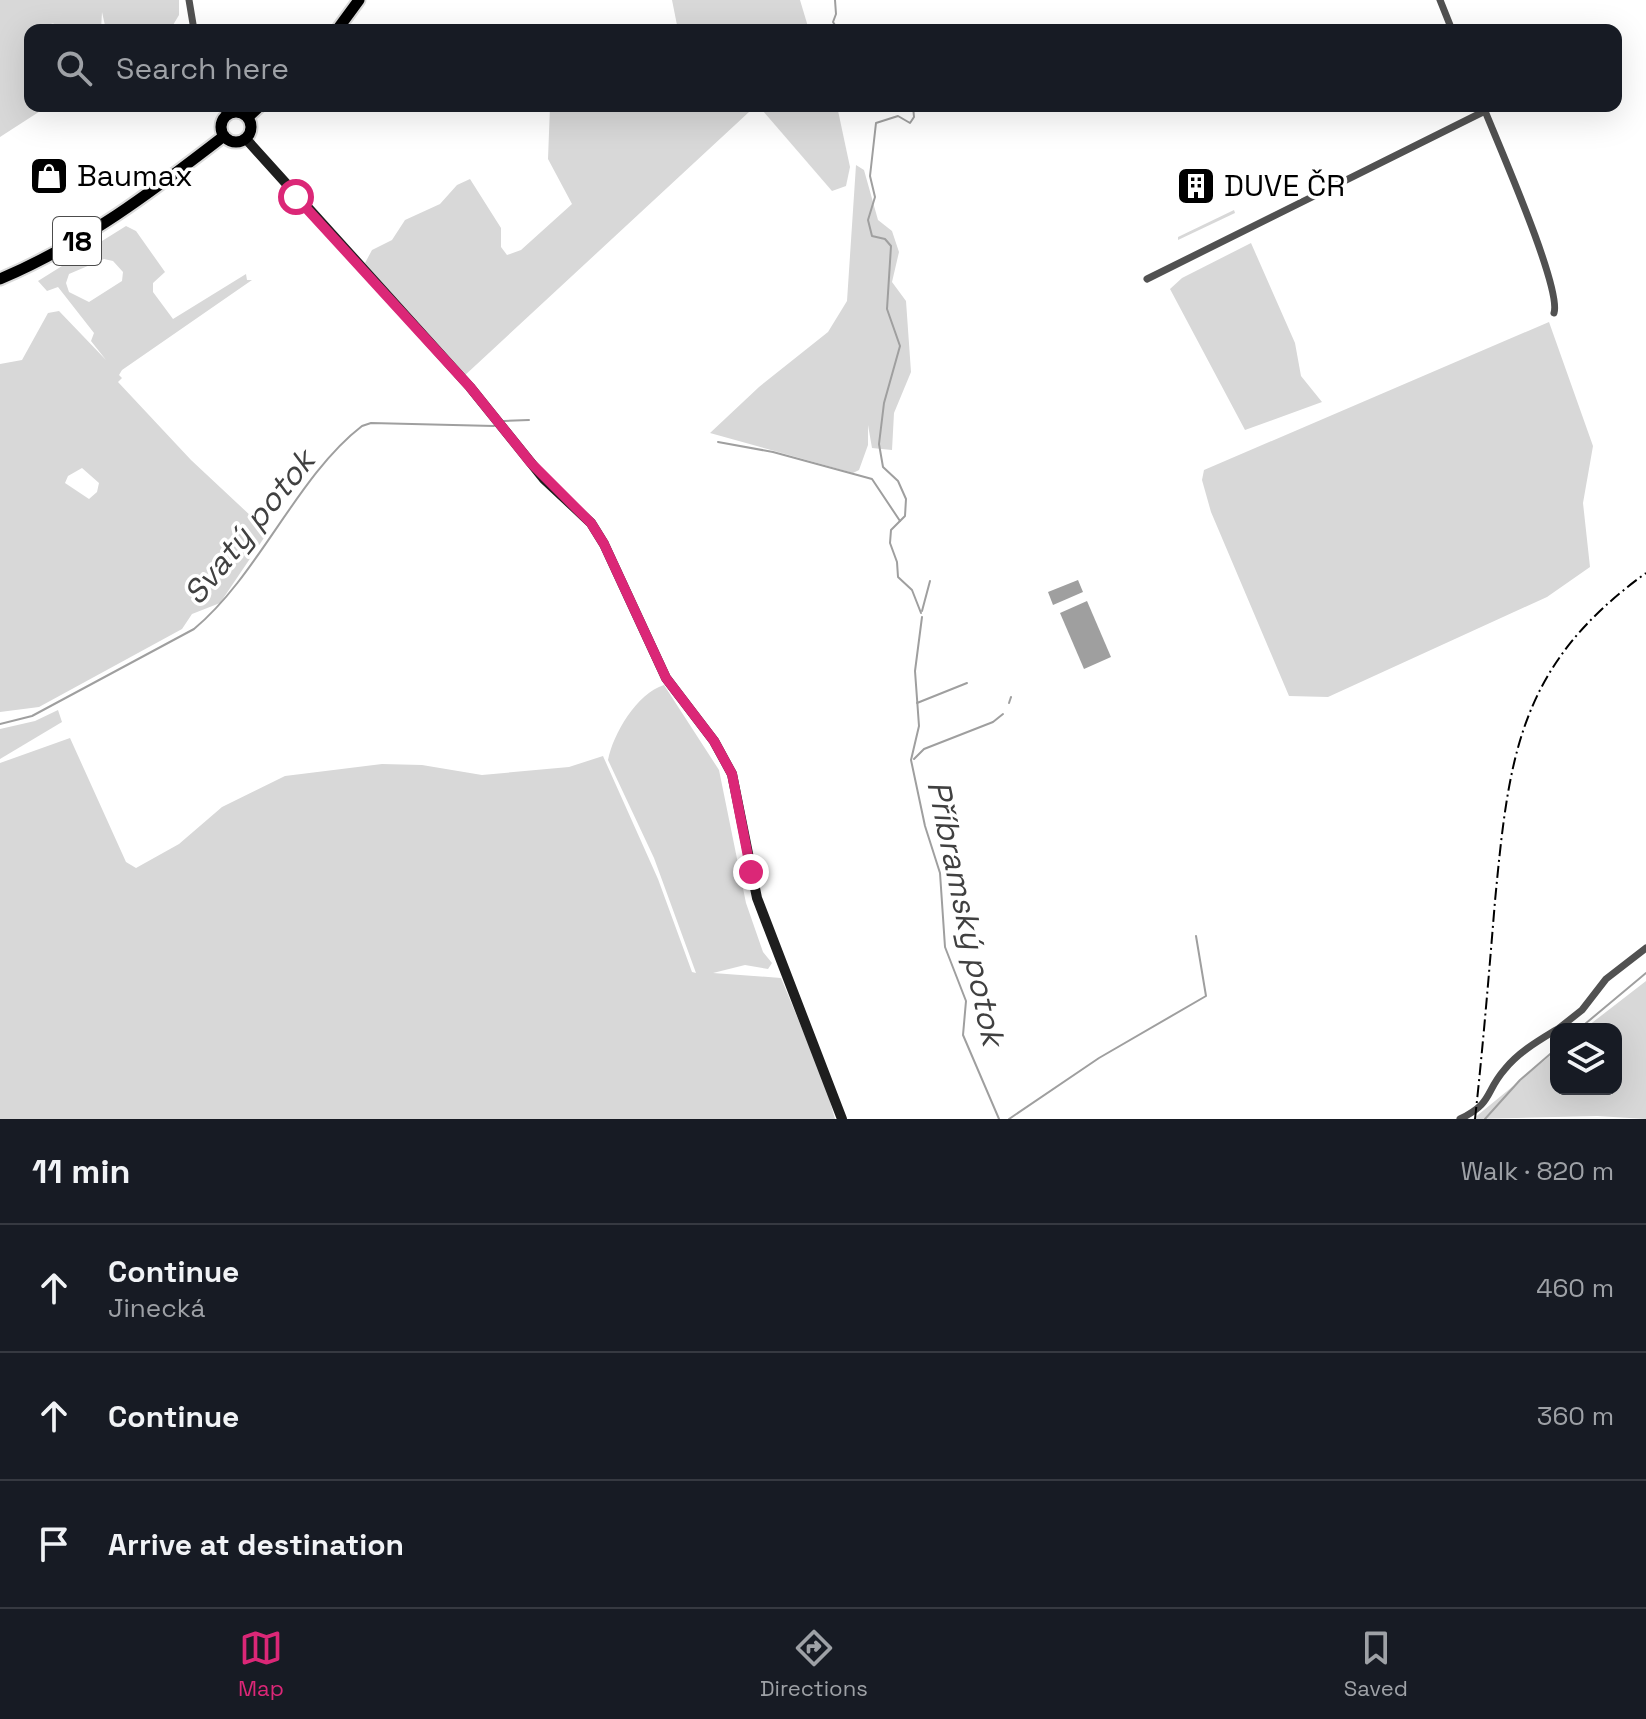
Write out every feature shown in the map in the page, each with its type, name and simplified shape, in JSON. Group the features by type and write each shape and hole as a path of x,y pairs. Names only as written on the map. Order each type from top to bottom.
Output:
{"main road":[{"path":"341,24 359,0"},
{"path":"224,112 224,136 232,142 246,139 251,130 248,117"},
{"path":"236,112 248,117"},
{"path":"248,117 253,112"},
{"name":"18","path":"0,279 113,219 224,136"},
{"path":"246,139 470,387 537,471 591,523 604,544 666,678 714,741 732,774 757,898 842,1119"}],"street":[{"path":"189,0 193,24"},
{"path":"1440,0 1450,24"},
{"path":"1147,279 1476,112"},
{"path":"1486,112 1547,271 1556,303 1554,313"},
{"path":"1566,1023 1582,1010 1606,979 1646,948"},
{"path":"1460,1119 1485,1104 1503,1070 1550,1035"}],"shaded area":[{"path":"0,0 179,0 179,15 174,24 105,24 102,12 101,24 24,24 24,112 39,112 0,137"},
{"path":"672,0 800,0 807,24 677,24"},
{"path":"550,112 749,112 463,377 365,263 372,250 392,240 405,220 440,204 457,185 470,179 501,228 501,247 507,255 521,250 572,204 548,159"},
{"path":"764,112 838,112 850,167 846,186 832,191"},
{"path":"856,165 864,170 878,220 892,231 899,252 892,282 906,301 911,372 894,413 892,450 872,448 868,425 868,445 859,470 853,473 710,433 759,387 828,332 847,301"},
{"path":"1234,210 1235,213 1178,240 1178,237"},
{"path":"126,226 136,231 165,272 153,283 153,292 173,319 246,274 247,280 252,280 122,370 119,375 122,378 118,382 191,460 268,532 220,603 192,614 182,629 39,707 0,712 0,364 22,360 48,313 59,311 106,360 91,341 94,333 58,287 47,291 38,281","holes":["104,259 113,261 123,272 122,281 89,302 69,292 66,283 69,274","82,468 99,483 97,492 89,499 65,483 68,476"]},
{"path":"1251,243 1295,343 1301,376 1322,402 1245,430 1170,289 1182,278"},
{"path":"1549,322 1593,446 1583,503 1590,567 1547,597 1328,697 1289,696 1211,512 1202,480 1204,470"},
{"path":"1078,580 1083,592 1053,605 1048,592"},
{"path":"1087,601 1111,657 1084,669 1060,613"},
{"path":"664,685 719,770 746,903 763,952 772,963 768,969 745,965 713,973 781,978 825,1084 835,1119 0,1119 0,763 70,738 126,862 136,868 179,844 222,807 285,776 382,764 422,765 482,775 569,767 603,756 658,879 692,972 696,973 654,858 608,760 615,738 636,705 654,689"},
{"path":"58,710 62,722 0,759 0,729 35,721"},
{"path":"1646,981 1646,1119 1597,1116 1473,1119 1550,1056 1550,1095 1622,1095 1622,1023 1592,1023"}],"waterway":[{"name":"Příbramský potok","path":"834,24 835,0"},
{"name":"Příbramský potok","path":"914,112 910,123 898,116 876,123 870,176 875,197 868,220 872,236 885,239 891,246 887,309 900,346 884,403 879,444 883,467 898,481 906,499 905,516 891,530 890,543 897,562 898,577 912,590 921,613"},
{"name":"Svatý potok","path":"504,421 529,420"},
{"name":"Svatý potok","path":"0,724 32,716 194,629 239,582 317,471 362,426 371,423 494,426"},
{"name":"Svatý potok","path":"718,442 773,452 872,479 900,521"},
{"path":"922,611 930,581"},
{"name":"Příbramský potok","path":"922,617 915,671 919,726 911,760 925,826 940,873 945,947 966,1001 963,1035 999,1119"},
{"path":"917,703 967,683"},
{"path":"1009,703 1011,697"},
{"path":"914,759 924,749 993,722 1003,714"},
{"path":"1009,1119 1099,1058 1206,996 1196,936"},
{"path":"1586,1023 1646,973"},
{"path":"1485,1119 1520,1080 1550,1054"}],"railway":[{"path":"1475,1119 1500,849 1515,757 1528,717 1546,679 1571,643 1604,608 1646,573"}],"place":[{"name":"Baumax","path":"49,176"},
{"name":"DUVE ČR","path":"1196,186"}],"route":[{"path":"296,197 470,387 544,479 591,523 604,544 666,678 682,703 714,741 732,774 738,792 751,872"}]}
